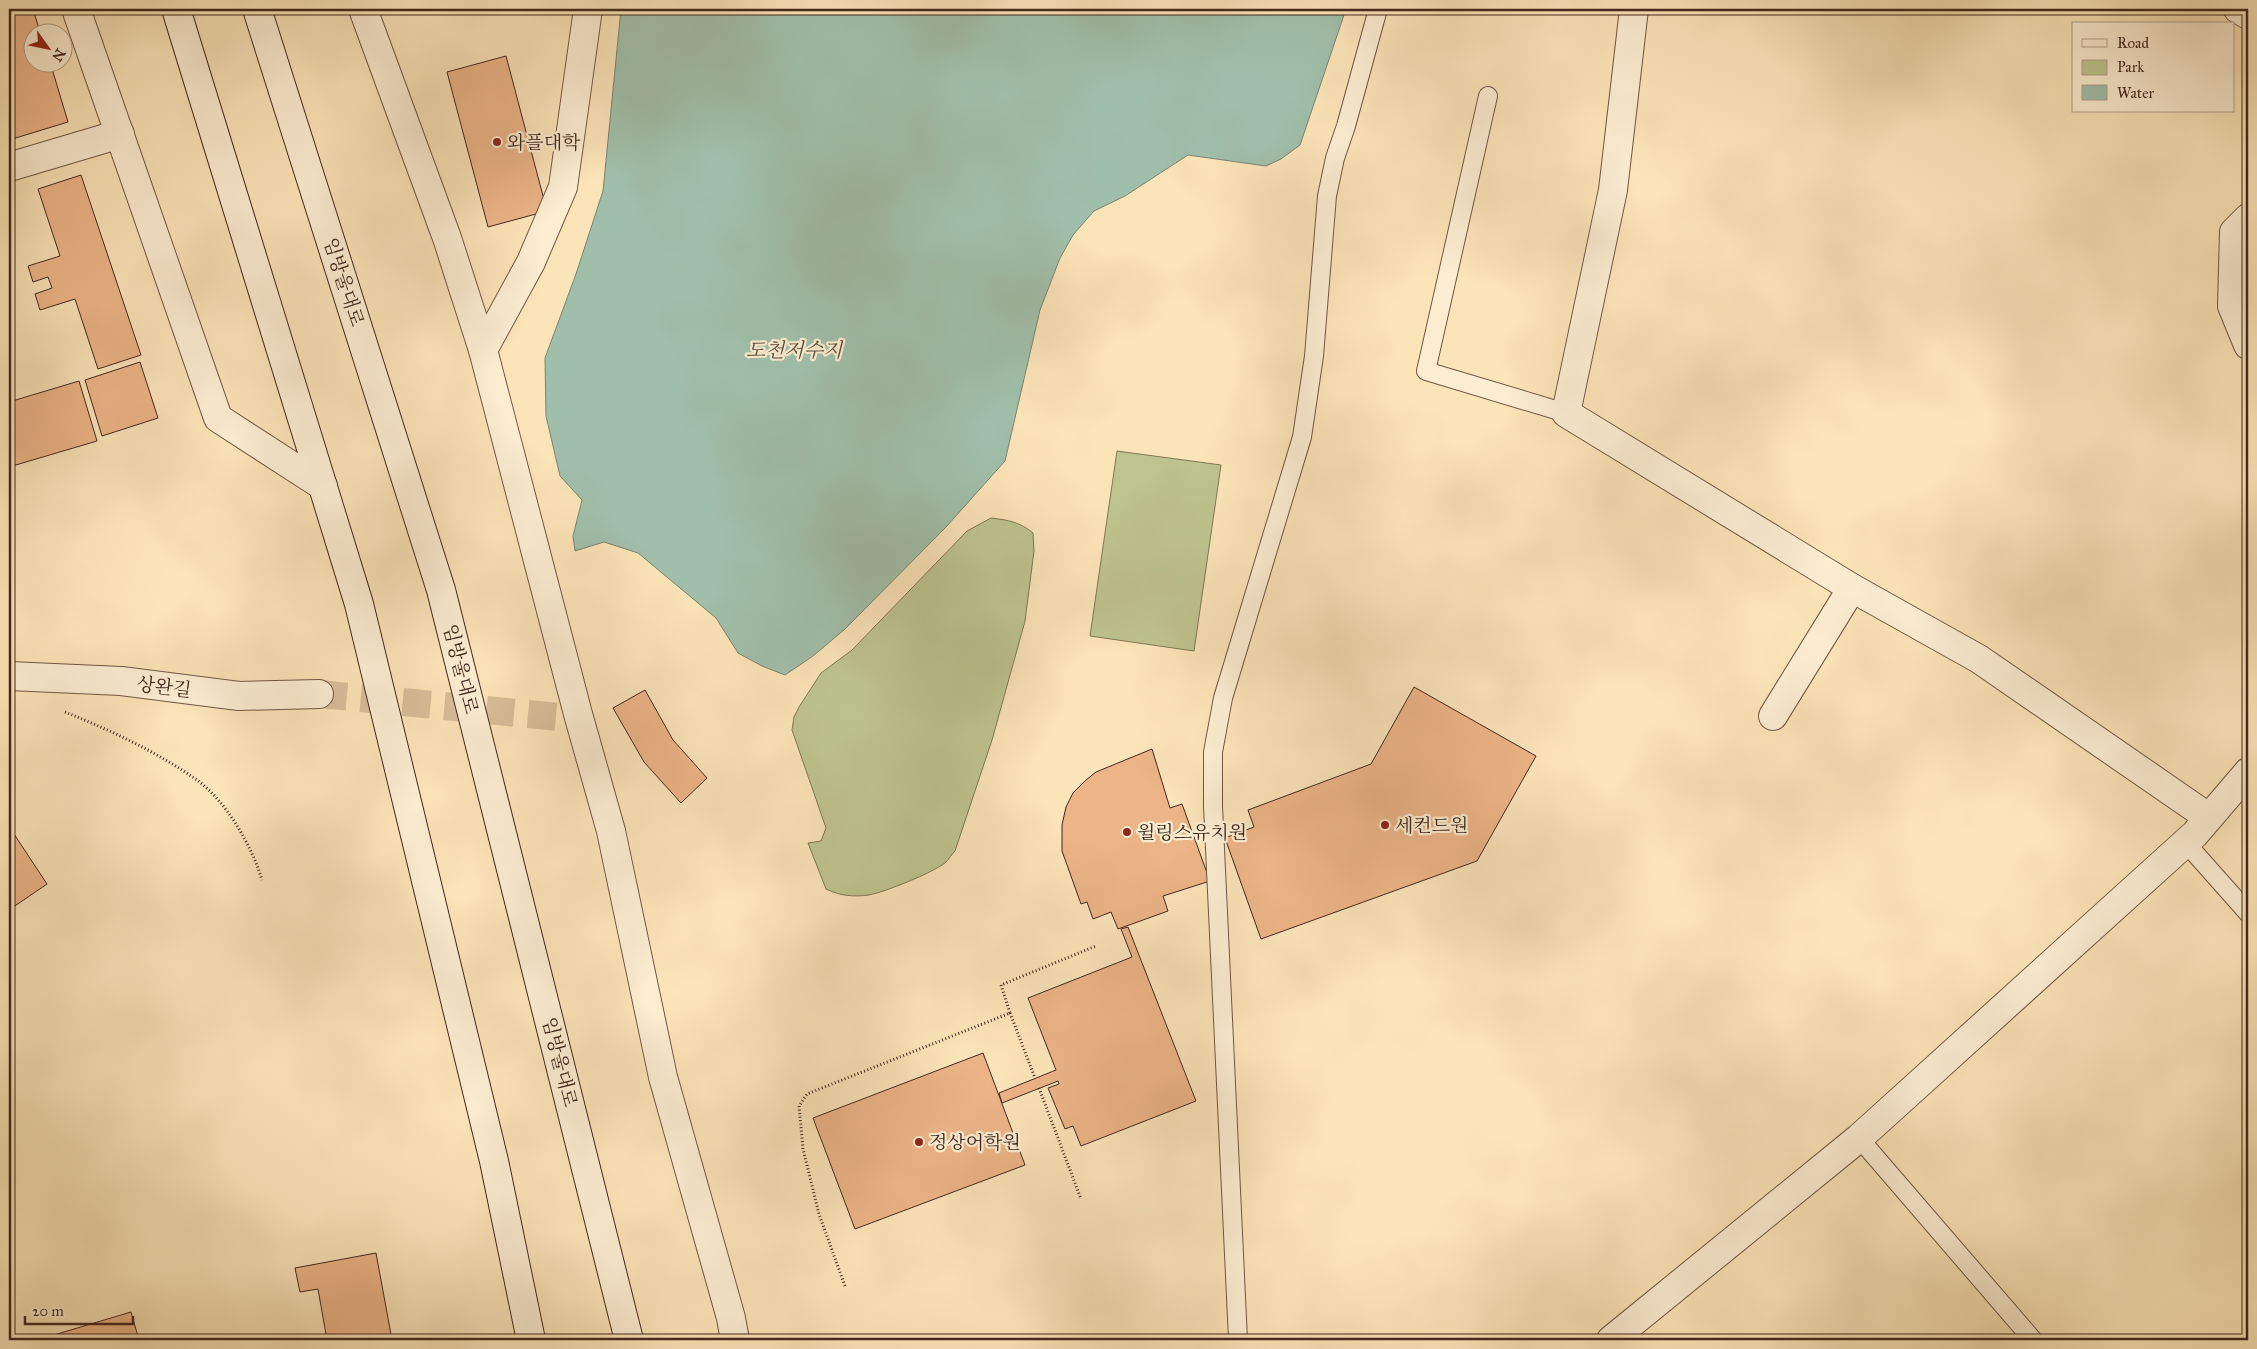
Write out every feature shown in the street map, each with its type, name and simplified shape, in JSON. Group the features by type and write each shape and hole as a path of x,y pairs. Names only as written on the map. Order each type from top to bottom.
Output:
{"street":[{"path":"76,9 218,418 323,486"},
{"path":"176,9 360,604 494,1161 531,1340"},
{"name":"임방울대로","path":"257,9 442,590 629,1340"},
{"path":"363,9 446,238 483,350 568,715 610,831 663,1077 731,1318 735,1340"},
{"path":"483,350 531,262 563,188 588,9"},
{"path":"1634,9 1613,190 1566,413 1852,588 1979,659 2208,817"},
{"path":"2238,9 2248,15"},
{"path":"9,167 120,134"},
{"path":"2248,218 2234,232 2232,306 2248,345"},
{"path":"1773,716 1852,588"},
{"name":"상완길","path":"9,676 122,682 239,696 320,694"},
{"path":"1611,1340 1859,1138 2195,834 2248,772"}],"lane":[{"path":"1238,1340 1214,816 1213,752 1223,698 1302,437 1314,356 1327,196 1335,158 1346,126 1378,9"},
{"path":"1488,96 1426,371 1566,413"},
{"path":"2185,842 2248,913"},
{"path":"1859,1138 2033,1340"}],"path":[{"path":"56,709 90,722 152,753 198,780 226,809 255,856 262,880"},
{"path":"1035,1078 1010,1014 1001,984 1096,946"},
{"path":"845,1286 819,1214 803,1149 799,1106 807,1094 1010,1014"},
{"path":"1039,1088 1081,1199"}],"green space":[{"path":"1117,451 1221,465 1194,651 1090,636"},
{"path":"991,518 1014,522 1028,529 1033,533 1034,551 1025,621 992,740 955,851 939,867 886,890 858,896 842,895 826,889 808,843 821,841 826,828 792,730 794,717 821,673 852,650 967,531"}],"water":[{"name":"도천저수지","path":"621,9 1346,9 1300,145 1281,159 1266,166 1188,155 1125,196 1094,211 1073,235 1060,258 1040,310 1005,461 946,527 845,629 813,656 785,675 762,666 738,653 716,618 638,553 604,542 575,551 573,536 582,500 560,476 546,416 545,358 576,274 603,191"}],"building":[{"path":"9,9 33,9 37,22 22,22 22,72 53,72 68,122 9,140"},
{"name":"와플대학","path":"506,56 547,211 488,227 447,72"},
{"path":"81,175 141,355 98,369 75,299 40,310 35,294 52,288 48,277 33,282 28,266 60,256 38,189"},
{"path":"140,362 158,418 102,436 85,380"},
{"path":"79,381 97,441 9,467 9,402"},
{"path":"1414,687 1536,756 1477,861 1261,939 1225,838 1254,827 1248,810 1371,764"},
{"path":"645,690 673,740 707,778 681,803 644,762 613,708"},
{"name":"윌링스유치원","path":"1152,749 1170,808 1182,804 1210,881 1163,896 1168,911 1118,929 1111,912 1093,919 1087,902 1081,904 1062,851 1062,825 1066,807 1073,793 1086,780 1096,772"},
{"path":"9,829 47,884 9,910"},
{"path":"1128,927 1196,1101 1081,1146 1073,1126 1065,1129 1048,1088 1059,1084 1058,1081 1002,1103 999,1093 1056,1070 1028,998 1132,957 1121,929"},
{"name":"정상어학원","path":"983,1053 1025,1165 855,1229 813,1118"},
{"path":"376,1253 392,1340 327,1340 318,1289 300,1292 295,1268"},
{"path":"131,1312 139,1340 37,1340"}],"tunnel":[{"path":"319,694 559,717"}],"place":[{"name":"와플대학","path":"497,142"},
{"name":"세컨드원","path":"1385,825"},
{"name":"윌링스유치원","path":"1127,832"},
{"name":"정상어학원","path":"919,1142"}]}
